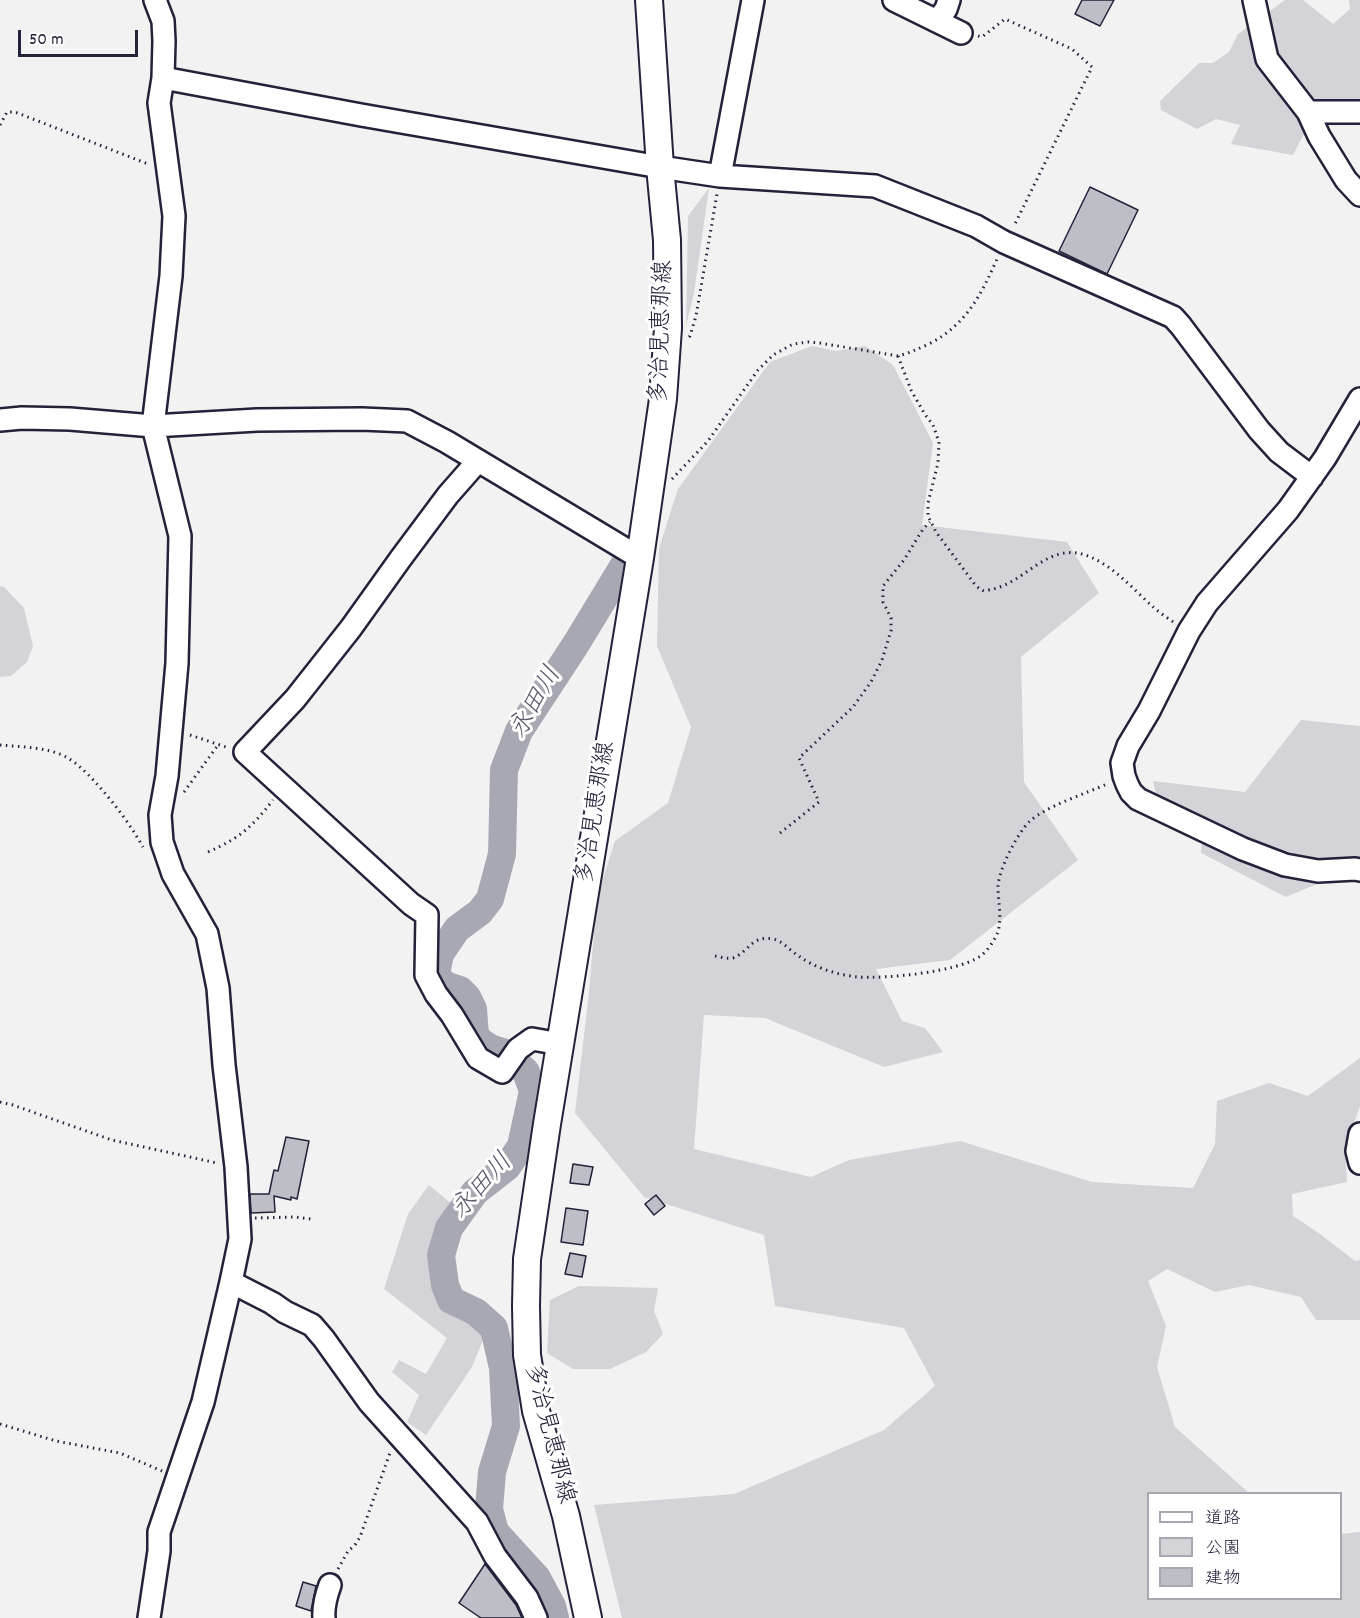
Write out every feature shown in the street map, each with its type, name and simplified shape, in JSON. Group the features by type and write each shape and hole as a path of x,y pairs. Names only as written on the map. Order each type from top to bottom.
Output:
{"main road":[{"name":"多治見恵那線","path":"588,1618 566,1516 536,1411 527,1355 527,1258 560,1041 640,558 663,399 667,344 667,240 660,167 650,0"}],"street":[{"path":"149,1618 159,1551 159,1532 203,1402 240,1239 236,1167 218,988 207,934 172,874 162,842 160,814 171,733 177,663 180,536 153,426 171,276 174,216 159,103 164,41 163,21 155,0"},
{"path":"720,176 753,0"},
{"path":"894,0 961,33"},
{"path":"937,21 946,9 949,0"},
{"path":"1254,0 1267,59 1308,112 1319,136 1346,180 1360,195"},
{"path":"162,78 660,167 720,176 875,186 976,226 1004,242 1173,317 1259,430 1279,452 1312,477"},
{"path":"1308,112 1360,112"},
{"path":"1360,399 1325,458 1288,510 1207,603 1189,631 1149,711 1128,746 1122,763 1124,776 1131,792 1138,799 1263,858 1318,872 1360,870"},
{"path":"0,420 70,419 153,426 257,420 407,421 447,442 640,558"},
{"path":"477,462 448,495 351,628 295,699 245,752 411,904 428,915 426,975 477,1058 502,1072 518,1049 532,1039 560,1041"},
{"path":"1360,1134 1357,1151 1360,1163"},
{"path":"231,1282 312,1325 369,1402 477,1522 495,1556 527,1598 536,1618"},
{"path":"324,1618 326,1596 330,1585"}],"path":[{"path":"650,485 663,487 708,441 758,370 773,355 792,344 820,343 898,356 910,353 954,327 979,297 1004,242 1018,219 1092,67 1072,49 1005,19 982,37 961,33"},
{"path":"0,125 7,112 15,112 169,172"},
{"path":"667,344 690,336 696,316 720,176"},
{"path":"898,356 911,390 933,425 939,442 938,463 928,503 928,516 936,532 976,586 984,591 997,589 1038,564 1063,553 1080,554 1097,559 1178,626 1189,631"},
{"path":"780,833 819,802 799,758 853,707 871,682 882,660 891,631 891,618 883,602 882,586 904,560 930,521"},
{"path":"171,733 194,736 245,752"},
{"path":"0,745 57,753 82,768 120,811 146,851"},
{"path":"163,797 179,797 218,745"},
{"path":"716,956 732,958 751,943 762,938 775,939 816,966 858,977 938,971 978,958 991,945 997,933 1001,917 998,883 1002,868 1024,828 1041,813 1124,776"},
{"path":"208,852 235,840 248,830 284,787"},
{"path":"0,1102 112,1140 236,1167"},
{"path":"238,1218 311,1219"},
{"path":"0,1424 56,1441 120,1453 177,1478"},
{"path":"330,1585 348,1551 360,1537 388,1456 400,1437"}],"green space":[{"path":"1285,0 1303,0 1333,24 1350,9 1349,0 1360,0 1360,102 1328,107 1305,132 1293,155 1231,144 1240,125 1216,119 1197,129 1161,110 1160,101 1199,63 1213,63 1229,52 1238,34"},
{"path":"709,188 694,293 686,326 688,216"},
{"path":"812,346 836,351 865,346 893,365 933,443 922,525 1067,542 1099,593 1021,657 1024,782 1078,860 950,960 876,969 902,1021 925,1028 943,1052 884,1067 765,1018 704,1015 694,1149 811,1177 849,1160 960,1141 1092,1182 1193,1188 1215,1144 1217,1101 1269,1083 1308,1096 1360,1058 1360,1106 1345,1149 1347,1182 1292,1194 1293,1216 1355,1261 1360,1260 1360,1320 1316,1320 1301,1297 1249,1285 1215,1292 1167,1269 1148,1281 1166,1326 1157,1367 1175,1427 1248,1492 1147,1492 1147,1600 1342,1600 1342,1534 1360,1532 1360,1618 622,1618 594,1505 734,1494 884,1430 935,1386 904,1328 775,1306 764,1235 644,1197 575,1113 597,897 615,841 668,803 691,727 657,646 659,548 678,489 770,362"},
{"path":"0,586 4,587 24,608 33,646 27,662 11,676 0,677"},
{"path":"1301,720 1360,726 1360,866 1286,897 1201,853 1203,826 1158,804 1153,781 1245,792"},
{"path":"429,1185 454,1206 442,1227 433,1254 435,1280 446,1307 485,1335 472,1367 426,1435 407,1422 419,1395 392,1372 399,1360 426,1374 447,1338 384,1289 408,1214"},
{"path":"579,1286 658,1288 654,1311 663,1334 646,1352 610,1369 573,1369 547,1353 550,1300"}],"building":[{"path":"1082,0 1114,0 1100,26 1075,14"},
{"path":"1090,187 1138,210 1107,274 1059,251"},
{"path":"286,1137 309,1141 297,1199 274,1196 275,1212 251,1213 250,1194 269,1194 274,1170 278,1171"},
{"path":"573,1164 593,1167 589,1185 570,1183"},
{"path":"656,1195 665,1206 654,1215 645,1204"},
{"path":"566,1208 588,1211 583,1245 561,1242"},
{"path":"570,1253 586,1256 582,1277 565,1274"},
{"path":"485,1564 516,1605 522,1618 481,1618 459,1603"},
{"path":"303,1582 316,1586 311,1611 296,1606"}],"waterway":[{"name":"永田川","path":"555,1618 552,1606 537,1578 495,1532 489,1509 492,1472 506,1426 503,1368 494,1328 476,1312 451,1300 445,1285 441,1255 449,1228 475,1192 507,1167 521,1146 533,1091 526,1072 506,1053 490,1048 475,1035 473,1009 467,997 460,990 438,980 437,969 440,954 457,929 480,912 490,899 502,854 504,770 519,731 627,560"}]}
